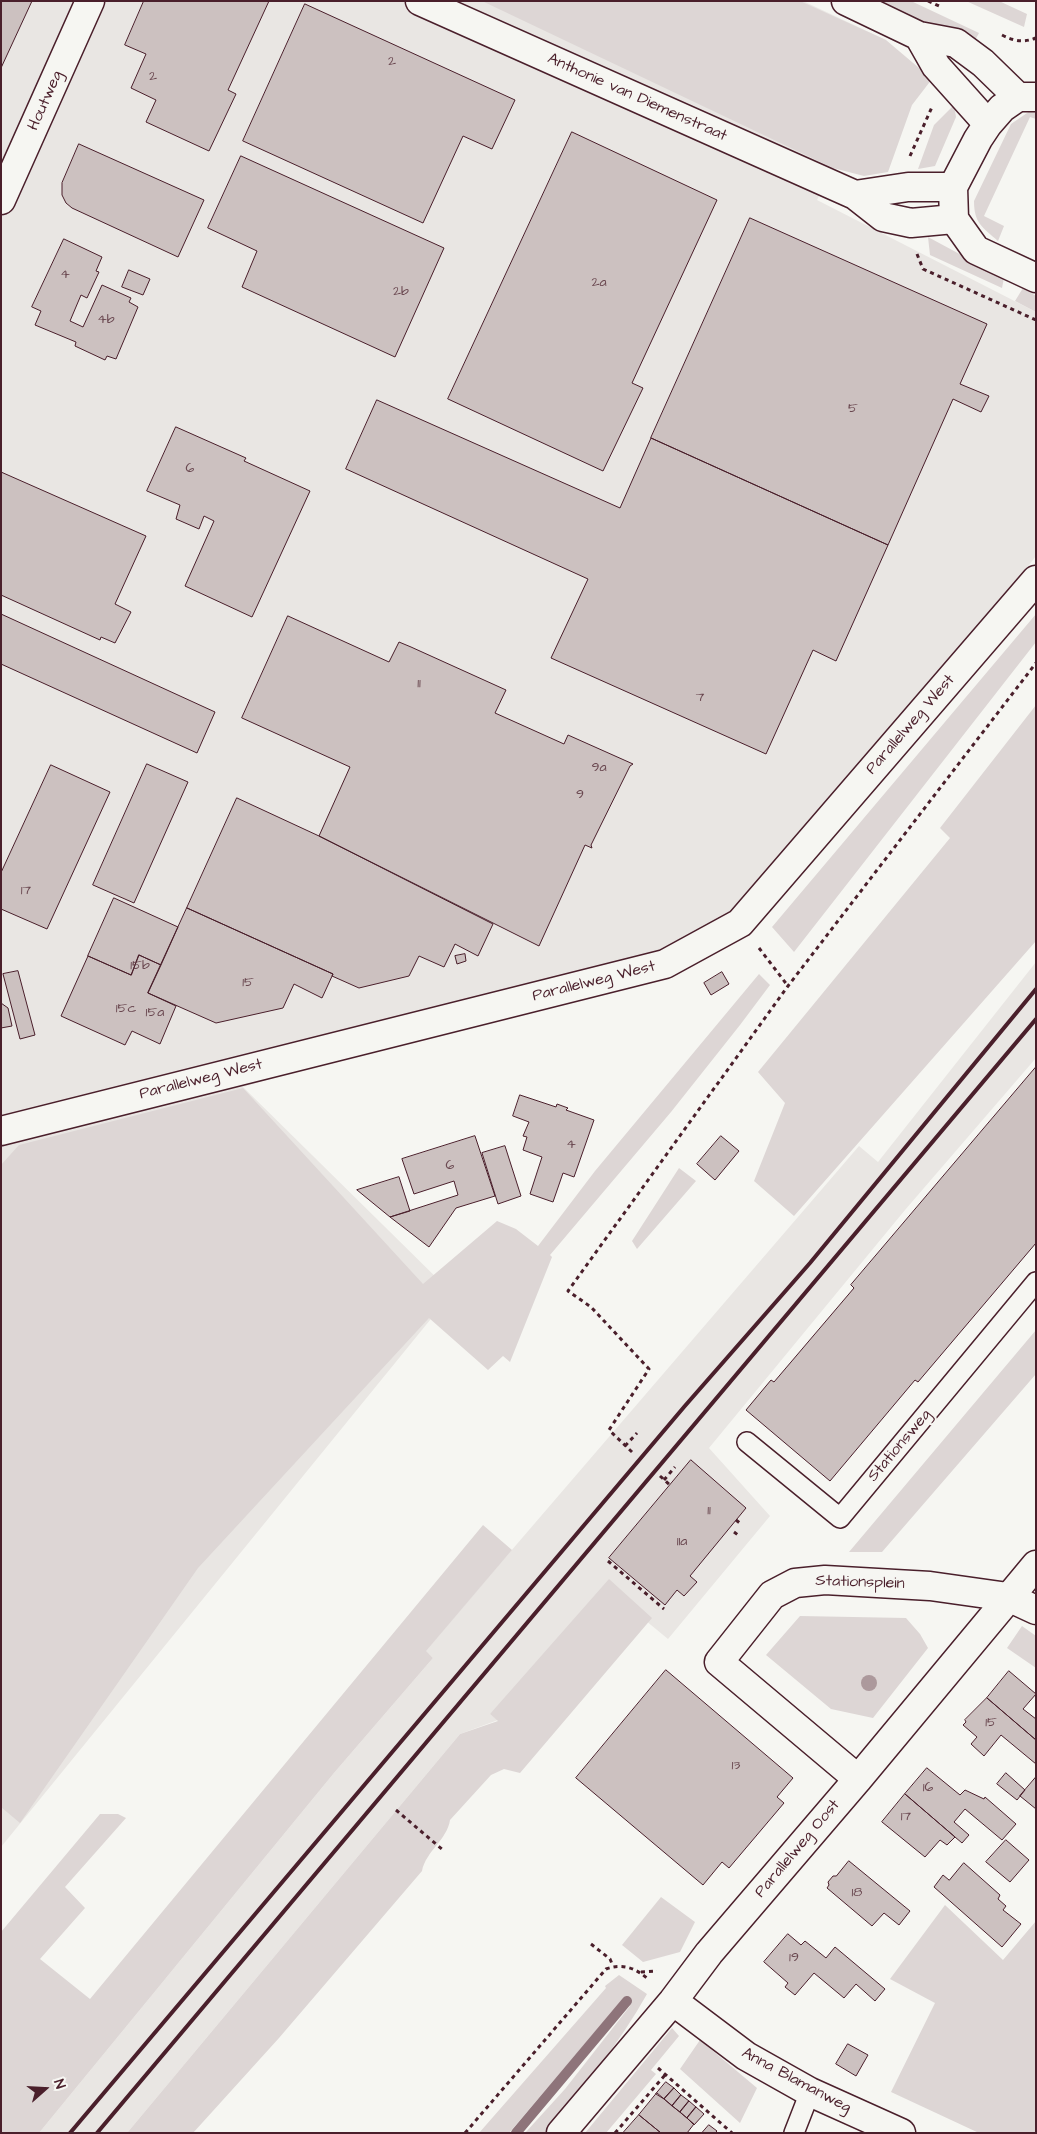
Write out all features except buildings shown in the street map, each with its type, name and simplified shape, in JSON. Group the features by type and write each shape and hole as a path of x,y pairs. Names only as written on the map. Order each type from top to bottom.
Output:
{"street":[{"name":"Houtweg","path":"1,200 90,1"},
{"name":"Anthonie van Diemenstraat","path":"420,1 855,195 883,217 910,223 954,219"},
{"path":"846,1 919,36 956,43 1027,97 1002,108 988,124 954,187 954,219 976,250 1036,278"},
{"path":"919,36 936,66 988,124"},
{"path":"855,195 908,187 954,187"},
{"name":"Parallelweg West","path":"1,1131 665,964 740,924 1036,580"},
{"name":"Parallelweg Oost","path":"561,2133 673,2001 709,1953 858,1779 1036,1565"},
{"name":"Stationsplein","path":"858,1779 719,1662 772,1595 795,1583 824,1580 930,1586 1008,1597"},
{"path":"1008,1597 1036,1610"},
{"name":"Anna Blamanweg","path":"673,2001 746,2056 810,2092 891,2131"}],"lane":[{"name":"Stationsweg","path":"747,1442 840,1518 1036,1282"},
{"path":"794,2133 810,2092"}],"path":[{"path":"632,1452 609,1430 649,1369 591,1308 568,1291 788,986 1036,663"},
{"path":"740,924 788,986"},
{"path":"625,1446 637,1433"},
{"path":"664,1480 675,1466"},
{"path":"660,1476 670,1485"},
{"path":"736,1520 741,1524"},
{"path":"734,1532 738,1535"},
{"path":"608,1561 664,1609"},
{"path":"396,1810 443,1850"},
{"path":"591,1944 610,1959 613,1966"},
{"path":"465,2133 606,1968 624,1965 640,1972"},
{"path":"663,2062 658,2069 732,2133"},
{"path":"615,2133 665,2075"}],"shaded area":[{"path":"1,1 803,1 886,40 833,168 817,200 1036,312 1036,556 736,940 243,1087 452,1293 1,1847"},
{"path":"482,1 800,1 886,40 932,79 912,105 888,172 864,176 833,168"},
{"path":"876,1 911,1 979,33 973,44"},
{"path":"966,1 999,1 1027,14 1024,27"},
{"path":"954,105 956,117 935,166 918,169 934,125"},
{"path":"1030,111 1036,111 1036,119 1030,117 984,216 1004,226 998,241 977,220 974,201 1011,124"},
{"path":"928,237 1004,278 1002,288 930,255"},
{"path":"1023,288 1036,296 1036,312 1015,301"},
{"path":"1036,614 1036,642 794,952 772,927"},
{"path":"1036,705 1036,941 794,1216 754,1181 785,1103 758,1072 950,838 940,828"},
{"path":"1036,962 1036,1058 905,1210 709,1448 770,1516 668,1639 634,1611 490,1714 498,1720 460,1734 127,2133 39,2133 334,1773 433,1658 425,1651 859,1146 878,1162"},
{"path":"759,974 770,985 671,1112 550,1255 552,1257 510,1362 503,1356 488,1370 429,1318 198,1568 20,1823 1,1807 1,1165 19,1145 243,1088 423,1284 497,1221 516,1229 538,1246 595,1171"},
{"path":"679,1168 696,1181 637,1249 632,1241"},
{"path":"1036,1330 1036,1374 882,1552 849,1552"},
{"path":"483,1525 512,1550 426,1651 433,1658 334,1773 39,2133 1,2133 1,1932 100,1814 118,1814 126,1818 65,1887 85,1908 40,1959 90,1999"},
{"path":"609,1579 652,1618 520,1773 504,1769 491,1775 450,1820 445,1834 428,1857 422,1871 279,2038 193,2133 127,2133 460,1734 498,1721 490,1714"},
{"path":"800,1616 906,1618 920,1634 928,1648 873,1718 831,1709 766,1655"},
{"path":"1022,1626 1036,1636 1036,1668 1007,1648"},
{"path":"661,1897 695,1922 680,1952 643,1962 622,1945"},
{"path":"945,1905 1003,1960 1036,1921 1036,2133 979,2133 891,2092 935,2003 890,1979"},
{"path":"619,1975 647,1994 612,2048 546,2133 525,2133 565,2089 630,2006 631,2000 627,1997 623,1999 509,2133 479,2133 606,1988 605,1986"},
{"path":"672,2028 679,2036 651,2070 656,2074 606,2133 585,2133"},
{"path":"700,2040 757,2088 740,2123 680,2069"}],"waterway":[{"path":"516,2133 627,2001"}],"railway":[{"path":"70,2133 684,1407 810,1263 1036,989"},
{"path":"97,2133 1036,1019"}]}
